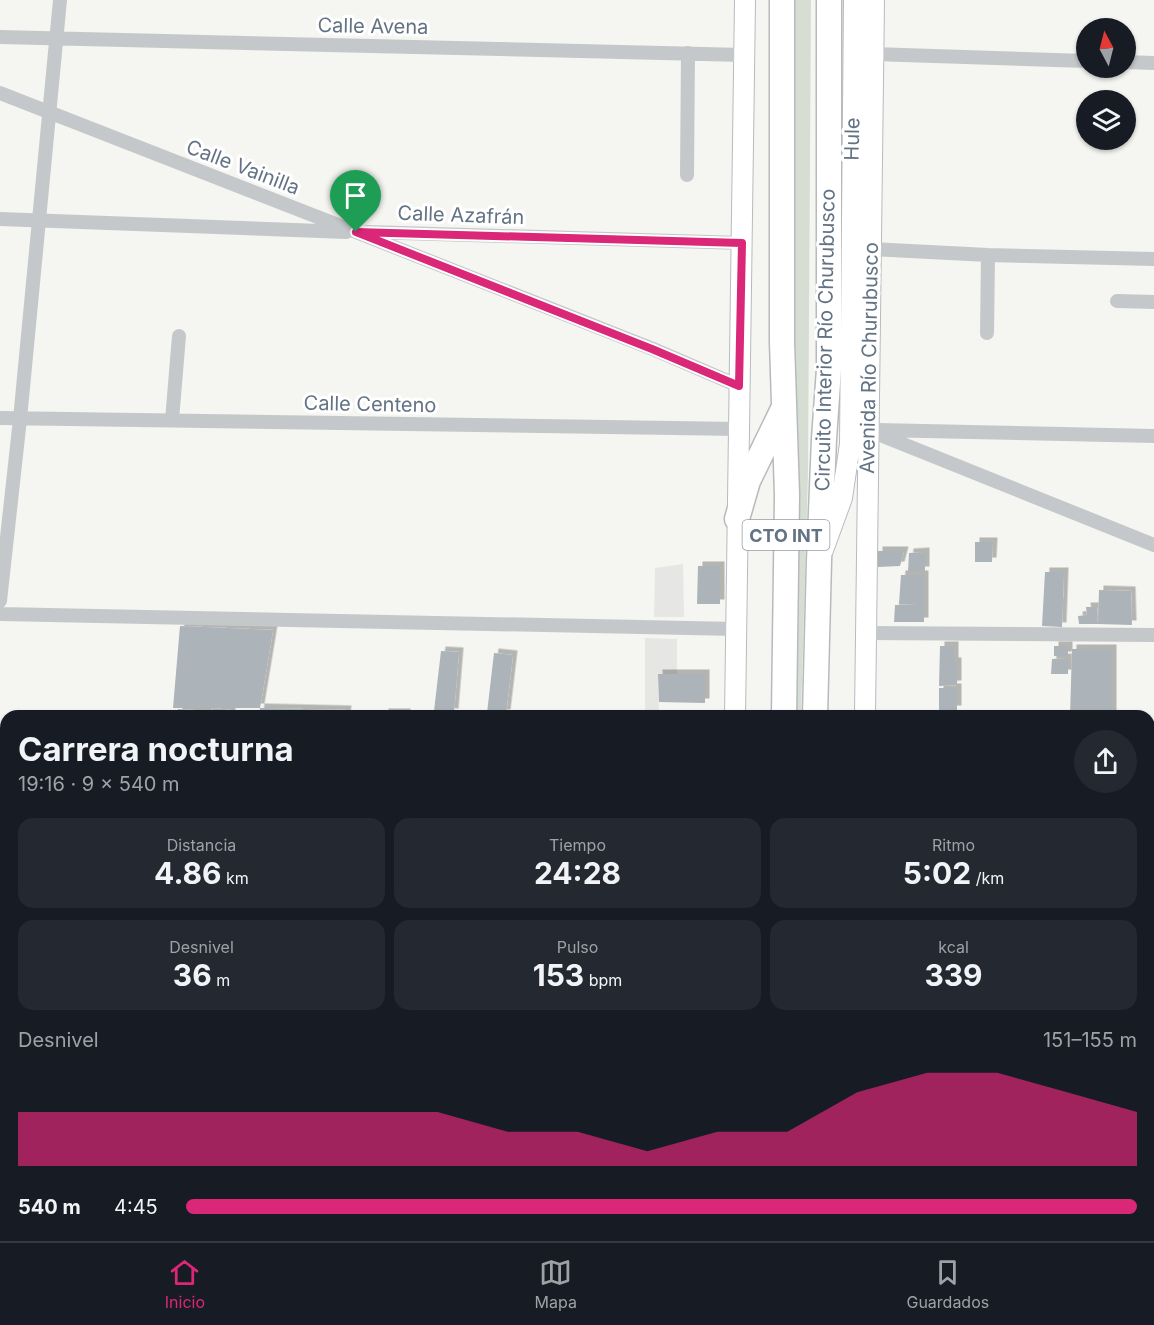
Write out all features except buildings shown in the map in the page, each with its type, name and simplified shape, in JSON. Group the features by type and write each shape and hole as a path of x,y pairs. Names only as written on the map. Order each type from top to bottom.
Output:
{"highway":[{"name":"Circuito Interior Río Churubusco","path":"782,0 783,409 787,495 784,710"},
{"name":"Circuito Interior Río Churubusco","path":"815,710 819,561 829,369 829,0"},
{"path":"737,519 748,481 783,409"}],"main road":[{"name":"CTO INT","path":"735,710 745,0"},
{"name":"Hule","path":"819,561 842,498 849,444 854,0"},
{"name":"Avenida Río Churubusco","path":"866,710 874,0"},
{"path":"853,106 873,75"}],"street":[{"path":"0,601 20,419 60,0"},
{"name":"Calle Avena","path":"0,37 744,55"},
{"path":"687,175 688,53"},
{"path":"873,54 1076,61"},
{"path":"1136,62 1154,63"},
{"name":"Calle Vainilla","path":"0,93 652,349 739,386"},
{"name":"Calle Azafrán","path":"0,219 742,243"},
{"path":"871,249 988,255 1154,259"},
{"path":"987,333 988,255"},
{"path":"1117,302 1154,302"},
{"path":"172,420 179,336"},
{"name":"Calle Centeno","path":"0,418 739,429"},
{"path":"868,430 1154,436"},
{"path":"868,430 1154,545"},
{"path":"0,614 736,629"},
{"path":"866,633 1154,635"}],"shaded area":[{"path":"790,0 811,0 808,472 801,710 789,710"},
{"path":"683,564 684,617 654,617 655,568"},
{"path":"645,638 677,639 677,674 658,674 659,710 645,710"}],"route":[{"path":"356,232 742,243 739,386 652,349 356,232"}]}
